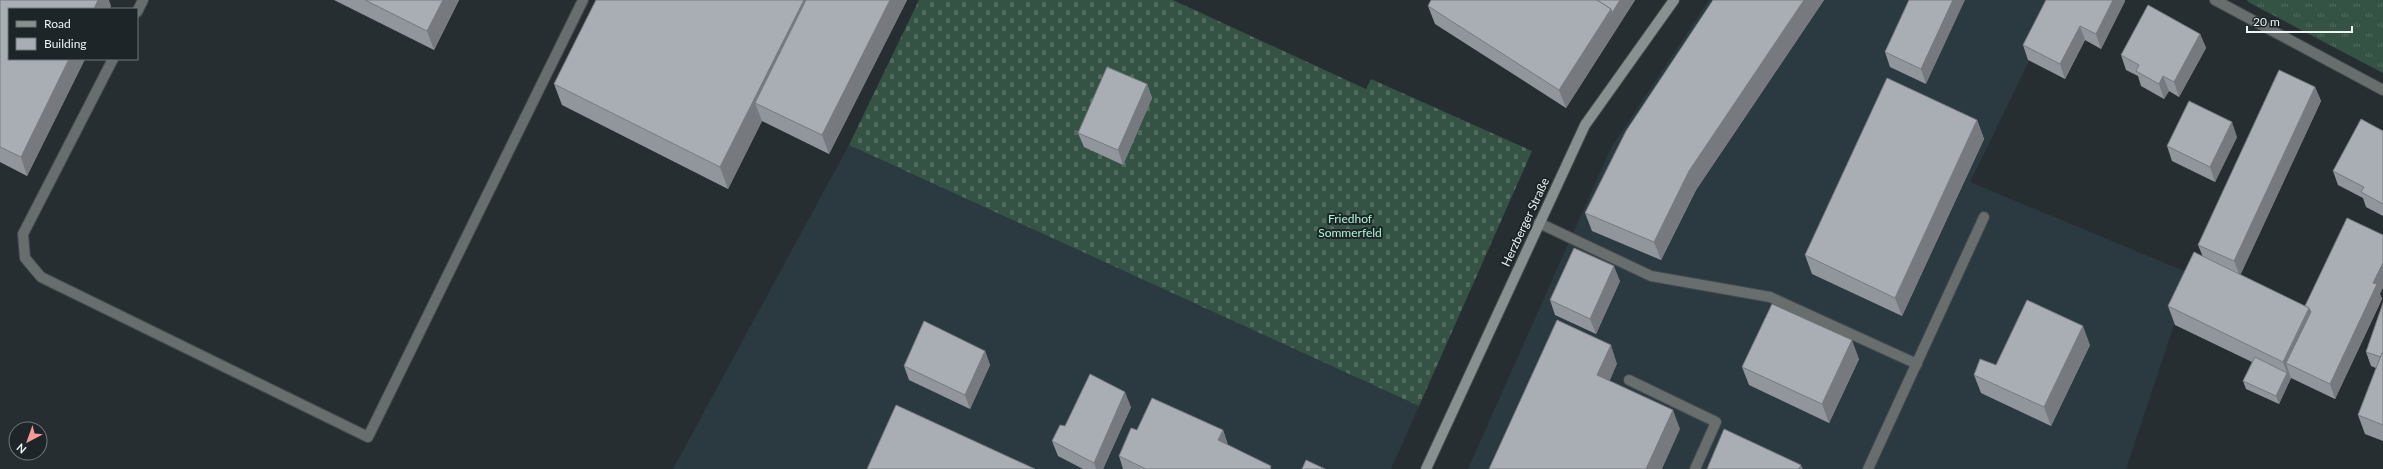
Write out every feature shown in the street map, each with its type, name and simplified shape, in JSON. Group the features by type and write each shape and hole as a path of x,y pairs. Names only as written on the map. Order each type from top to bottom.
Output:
{"main road":[{"name":"Herzberger Straße","path":"1426,469 1585,126 1674,0"}],"street":[{"path":"138,10 143,0"},
{"path":"112,60 24,234 25,258 41,277 368,437 581,1"},
{"path":"2218,1 2383,90"},
{"path":"1868,469 1984,217"},
{"path":"1539,223 1651,276 1770,297 1917,364"},
{"path":"1629,380 1716,422 1694,469"}],"shaded area":[{"path":"1709,0 2059,0 1970,182 2191,274 2126,469 1468,469 1611,148"},
{"path":"849,145 1419,406 1391,469 673,469"}],"green space":[{"name":"Friedhof Sommerfeld","path":"919,0 1173,0 1366,89 1371,79 1532,151 1419,406 849,145"},
{"path":"2247,0 2383,0 2383,73 2248,2"}],"building":[{"path":"0,0 98,0 94,8 8,8 8,60 69,60 21,157 0,147"},
{"path":"365,0 443,0 427,31"},
{"path":"596,0 804,0 720,167 554,84"},
{"path":"806,0 890,0 822,135 755,103"},
{"path":"1431,0 1597,0 1611,9 1559,90 1428,6"},
{"path":"1597,0 1620,0 1612,13 1611,9"},
{"path":"1713,0 1804,0 1689,171 1654,242 1585,213 1626,131"},
{"path":"1909,0 1953,0 1921,69 1885,52"},
{"path":"2046,0 2113,0 2096,34 2080,26 2060,64 2023,45"},
{"path":"2148,5 2200,34 2174,82 2163,76 2159,84 2136,71 2139,65 2121,55"},
{"path":"1107,67 1147,84 1118,150 1078,133"},
{"path":"2279,70 2315,87 2234,261 2198,245"},
{"path":"1887,78 1977,120 1895,298 1805,255"},
{"path":"2189,101 2232,122 2210,167 2167,146"},
{"path":"2361,119 2383,131 2383,204 2361,192 2364,187 2333,171"},
{"path":"2347,218 2383,235 2383,263 2373,283 2377,284 2330,384 2286,363 2311,312 2309,308 2305,306"},
{"path":"1574,248 1614,266 1590,319 1550,300"},
{"path":"2194,252 2309,308 2283,362 2168,306"},
{"path":"2027,300 2083,326 2044,407 1974,375 1980,359 1996,365"},
{"path":"2383,303 2383,353 2381,357 2366,352"},
{"path":"1772,304 1852,340 1822,404 1742,367"},
{"path":"1557,320 1611,345 1597,375 1673,410 1646,469 1489,469"},
{"path":"924,321 985,351 965,395 904,366"},
{"path":"2383,353 2383,425 2358,415"},
{"path":"2255,357 2287,373 2276,396 2243,381"},
{"path":"1090,374 1125,392 1094,463 1052,441 1060,425 1065,426"},
{"path":"1152,398 1223,430 1218,440 1271,466 1270,469 1146,469 1119,456 1131,428 1137,430"},
{"path":"896,405 1035,469 867,469"},
{"path":"1724,429 1801,465 1799,469 1707,469"},
{"path":"1306,460 1325,469 1302,469"}]}
